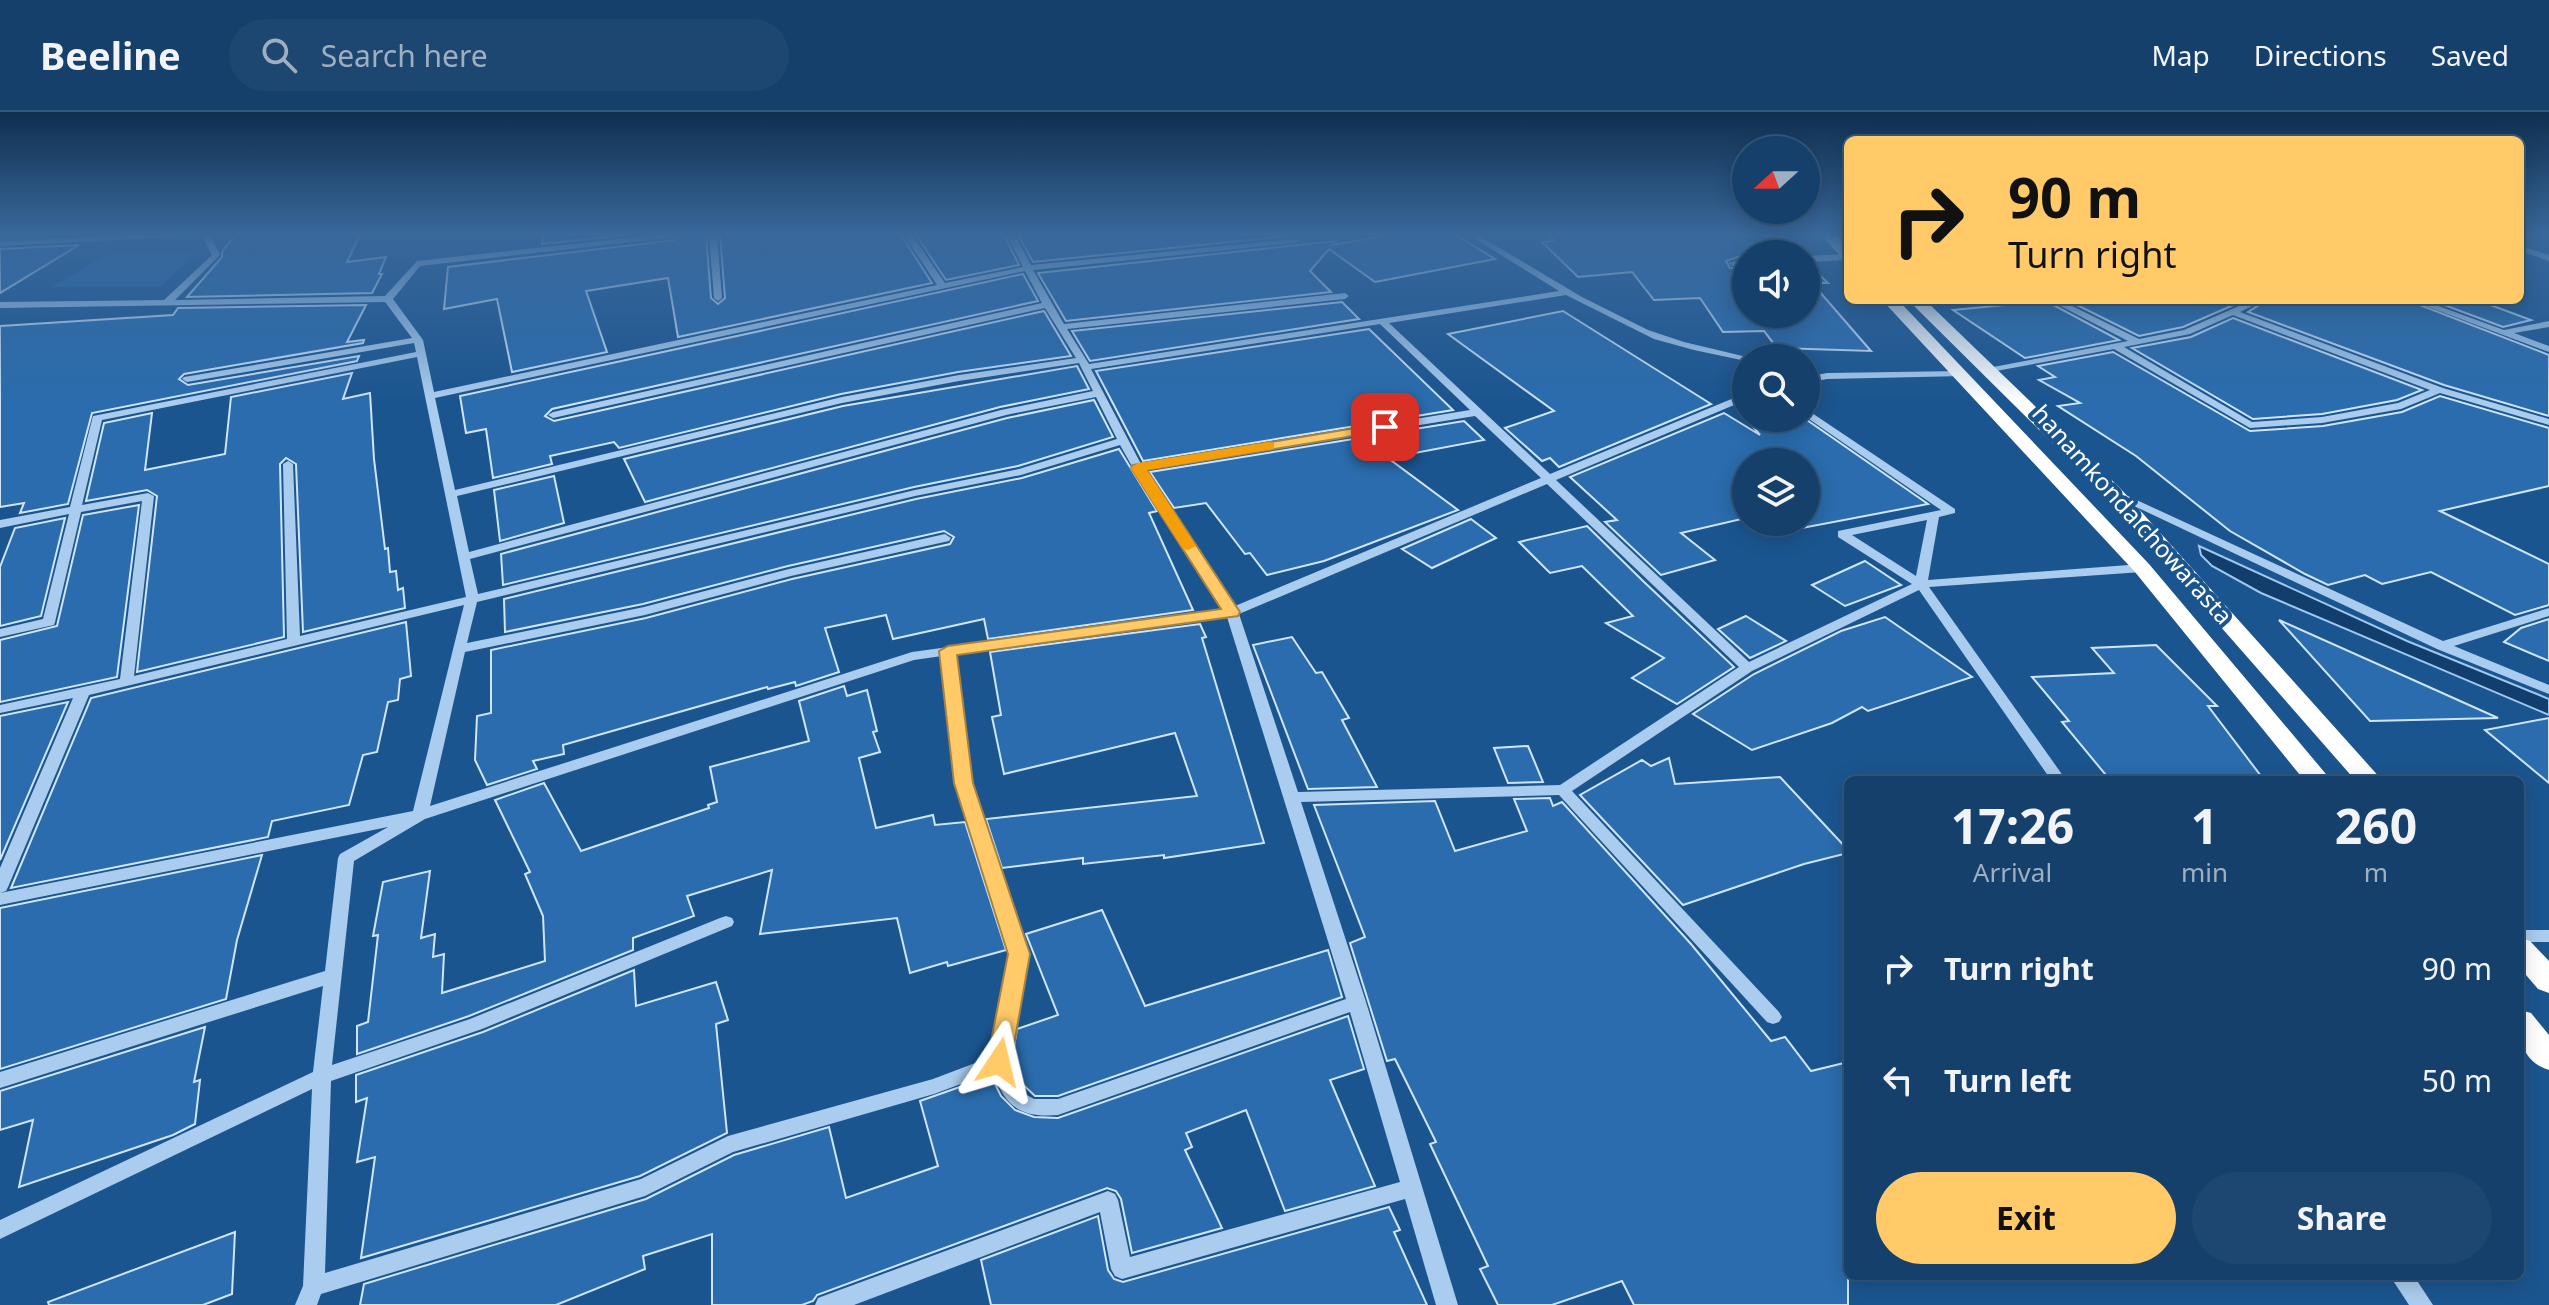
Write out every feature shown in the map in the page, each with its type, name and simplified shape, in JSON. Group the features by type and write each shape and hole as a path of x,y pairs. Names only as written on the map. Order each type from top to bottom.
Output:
{"highway":[{"name":"hanamkonda chowarasta","path":"1894,304 2142,568 2315,776"},
{"path":"1920,304 2113,492 2365,776"},
{"path":"2524,953 2549,981"},
{"path":"2524,1027 2549,1057"}],"street":[{"path":"167,302 179,291"},
{"path":"0,305 388,299 395,291"},
{"path":"717,291 718,298"},
{"path":"430,396 916,291"},
{"path":"1040,291 1084,363 1138,468 1232,612 1357,1002 1447,1305"},
{"path":"451,494 842,400 930,383 1382,321 1568,292 1657,336 1732,355"},
{"path":"1060,327 1345,296"},
{"path":"306,1305 314,1286 322,1076 346,858 420,815 472,599 418,340 388,299"},
{"path":"2061,304 2136,341"},
{"path":"1988,371 2187,332 2251,304"},
{"path":"2425,304 2549,349"},
{"path":"0,319 18,305"},
{"path":"553,415 1047,305"},
{"path":"2232,312 2439,390 2549,422"},
{"path":"1382,321 1747,668"},
{"path":"2505,332 2549,324"},
{"path":"187,379 418,340"},
{"path":"2115,346 2250,425 2322,420 2401,406 2439,390"},
{"path":"0,633 49,622 97,418 420,354"},
{"path":"1820,377 1961,374"},
{"path":"1820,375 1827,376"},
{"path":"464,557 975,420 1099,393"},
{"path":"0,899 420,815 912,656 1232,612 1732,402"},
{"path":"1138,468 1478,412"},
{"path":"1820,422 1951,511 1842,534 1921,584 2056,776"},
{"path":"0,709 126,682 915,493 1021,472 1124,440"},
{"path":"288,464 294,641"},
{"path":"2113,492 2442,646 2549,690"},
{"path":"0,524 148,496 126,682"},
{"path":"1921,584 1934,514"},
{"path":"459,649 645,611 789,573 945,538"},
{"path":"1293,797 1563,790 1747,668 1921,584 2142,568"},
{"path":"2442,646 2549,612"},
{"path":"948,651 963,783 1019,954 999,1062 1005,1087 1021,1101 1035,1110 1058,1107 1357,1002"},
{"path":"0,887 83,692"},
{"path":"1563,790 1773,1017"},
{"path":"0,1230 322,1076 476,1024 726,922"},
{"path":"2524,936 2549,936"},
{"path":"0,1080 332,976"},
{"path":"314,1286 645,1187 728,1145 934,1086 999,1062"},
{"path":"826,1305 1108,1200 1122,1269 1413,1188"},
{"path":"2404,1280 2422,1305"}],"shaded area":[{"path":"2199,546 2407,641 2549,699 2549,715 2261,593 2212,566 2201,555"}],"building":[{"path":"193,291 373,291 372,293 187,297"},
{"path":"446,291 588,291 607,352 512,372 497,299 444,309"},
{"path":"670,291 710,291 711,298 718,304 725,298 724,291 896,291 678,337"},
{"path":"946,291 1032,291 1038,301 552,409 545,416 554,421 1044,311 1071,356 958,372 841,394 619,448 614,442 550,456 552,464 493,478 486,429 466,433 460,396"},
{"path":"1048,291 1331,292 1066,321"},
{"path":"1647,291 1732,291 1732,328 1820,328 1820,292 1871,351 1820,349 1820,344 1774,344 1764,331 1723,332 1700,298 1654,300"},
{"path":"1342,302 1359,319 1090,361 1072,331"},
{"path":"2052,304 2119,340 2025,358 1953,310"},
{"path":"2075,304 2236,304 2183,327 2139,336"},
{"path":"2261,304 2417,304 2549,355 2549,416 2444,385 2248,312"},
{"path":"2442,304 2488,304 2531,320 2503,327"},
{"path":"366,305 347,342 364,340 363,343 184,374 179,379 188,385 359,356 357,361 92,413 68,504 20,513 24,503 0,507 0,326 173,315 178,308"},
{"path":"1563,311 1711,404 1559,467 1550,458 1542,461 1505,428 1554,411 1448,334"},
{"path":"2233,318 2422,390 2397,400 2322,414 2253,419 2132,348 2191,337"},
{"path":"1369,329 1453,410 1143,461 1096,371"},
{"path":"2113,352 2250,431 2323,426 2402,412 2440,396 2549,428 2549,486 2440,511 2549,564 2549,605 2515,615 2431,572 2382,584 2365,575 2328,585 2230,531 2136,456 2058,406 2080,403 2039,380 2055,377 2038,366"},
{"path":"1077,366 1089,389 1000,407 645,502 624,459 843,406"},
{"path":"352,373 343,399 370,393 385,549 388,548 390,572 396,571 398,590 403,588 405,608 303,632 296,464 286,458 280,464 284,637 137,672 157,496 147,490 86,501 104,423 152,413 145,470 225,454 231,397"},
{"path":"1094,400 1113,437 1018,466 914,487 503,585 501,554 1007,418"},
{"path":"1724,413 1732,418 1732,432 1755,432 1760,435 1758,432 1820,432 1820,429 1928,504 1820,525 1820,448 1732,448 1732,521 1681,533 1715,560 1661,575 1605,522 1617,520 1570,477"},
{"path":"1464,421 1484,440 1388,458 1458,510 1324,561 1267,575 1250,553 1245,554 1206,503 1174,508 1150,472"},
{"path":"1119,449 1157,511 1149,513 1193,610 988,639 984,619 893,639 886,615 825,628 839,672 796,686 795,682 767,687 563,745 564,754 533,761 537,769 487,785 475,760 477,716 491,713 491,650 646,618 792,579 950,544 954,537 944,531 788,566 643,604 505,632 504,599 916,499 1022,478"},
{"path":"554,476 564,523 500,541 494,490"},
{"path":"139,505 117,677 0,702 0,640 57,626 83,515"},
{"path":"65,518 41,616 0,626 0,567 15,528"},
{"path":"1471,519 1496,538 1432,568 1402,549"},
{"path":"1587,526 1734,667 1677,704 1632,678 1664,658 1606,623 1633,616 1582,566 1550,573 1519,542"},
{"path":"1865,561 1901,585 1845,606 1812,585"},
{"path":"1746,616 1786,641 1750,658 1718,629"},
{"path":"1885,617 1972,677 1868,711 1862,707 1832,723 1752,750 1693,714 1754,674 1841,631"},
{"path":"2549,619 2549,661 2504,642 2521,628"},
{"path":"2279,620 2420,683 2498,718 2370,721"},
{"path":"406,622 411,676 400,679 398,700 388,702 377,752 363,755 349,805 272,821 268,837 11,888 91,698"},
{"path":"1200,624 1264,843 1164,858 1164,855 1083,864 1083,858 1002,868 986,819 1197,796 1175,733 1004,774 992,717 1001,715 990,652"},
{"path":"1292,637 1316,673 1322,672 1349,718 1342,720 1377,787 1308,789 1253,645"},
{"path":"2156,645 2217,706 2208,706 2261,776 2107,776 2062,722 2069,721 2032,677 2114,673 2092,648"},
{"path":"844,686 847,696 867,690 877,731 873,732 880,752 859,758 876,828 933,815 935,825 965,822 1006,950 910,973 897,918 760,934 772,870 687,896 694,916 633,938 633,950 469,1016 357,1054 357,1026 368,1022 378,935 373,936 383,882 430,871 421,938 435,934 433,957 444,954 442,993 545,961 543,916 525,874 530,872 495,800 544,783 581,851 709,808 708,805 717,802 710,767 809,741 799,701"},
{"path":"68,702 0,860 0,716"},
{"path":"2549,718 2549,783 2485,730"},
{"path":"1528,746 1543,782 1508,783 1494,748"},
{"path":"1669,758 1675,784 1780,777 1844,846 1844,854 1804,864 1683,905 1580,795 1642,760 1651,766"},
{"path":"1550,798 1553,806 1562,802 1691,944 1771,1041 1785,1037 1811,1071 1844,1063 1844,1280 1848,1280 1848,1305 1634,1305 1622,1281 1552,1305 1498,1305 1480,1269 1488,1266 1430,1144 1436,1142 1395,1059 1387,1061 1350,943 1365,937 1314,805 1435,801 1455,851 1527,831 1514,799"},
{"path":"262,855 237,940 226,999 0,1069 0,908"},
{"path":"1102,910 1145,1006 1328,950 1342,997 1058,1096 1035,1096 1018,1080 1011,1062 1016,1061 1013,1053 1017,1029 1058,1015 1026,934"},
{"path":"634,970 636,1006 716,982 728,1020 716,1024 727,1133 640,1176 361,1258 375,1157 357,1162 367,1098 356,1102 356,1075 483,1032"},
{"path":"1348,1016 1364,1069 1330,1080 1375,1186 1285,1211 1246,1110 1186,1133 1192,1147 1185,1150 1222,1228 1132,1253 1121,1199 1116,1191 1107,1188 817,1295 813,1301 802,1305 712,1305 712,1234 643,1256 645,1269 556,1305 360,1305 364,1284 646,1199 734,1155 829,1127 846,1198 938,1166 920,1101 991,1076 1001,1096 1015,1110 1034,1117 1058,1118"},
{"path":"205,1027 194,1082 200,1080 195,1124 173,1135 19,1187 33,1120 0,1130 0,1091"},
{"path":"1389,1207 1400,1230 1394,1232 1427,1305 991,1305 981,1260 1098,1216 1108,1270 1114,1279 1123,1282"},
{"path":"235,1232 232,1294 203,1305 49,1305 48,1302"}],"slow traffic":[{"path":"1188,546 1138,468 1269,446"}],"route":[{"path":"999,1062 1019,954 963,783 948,651 1232,612 1138,468 1385,427"}]}
